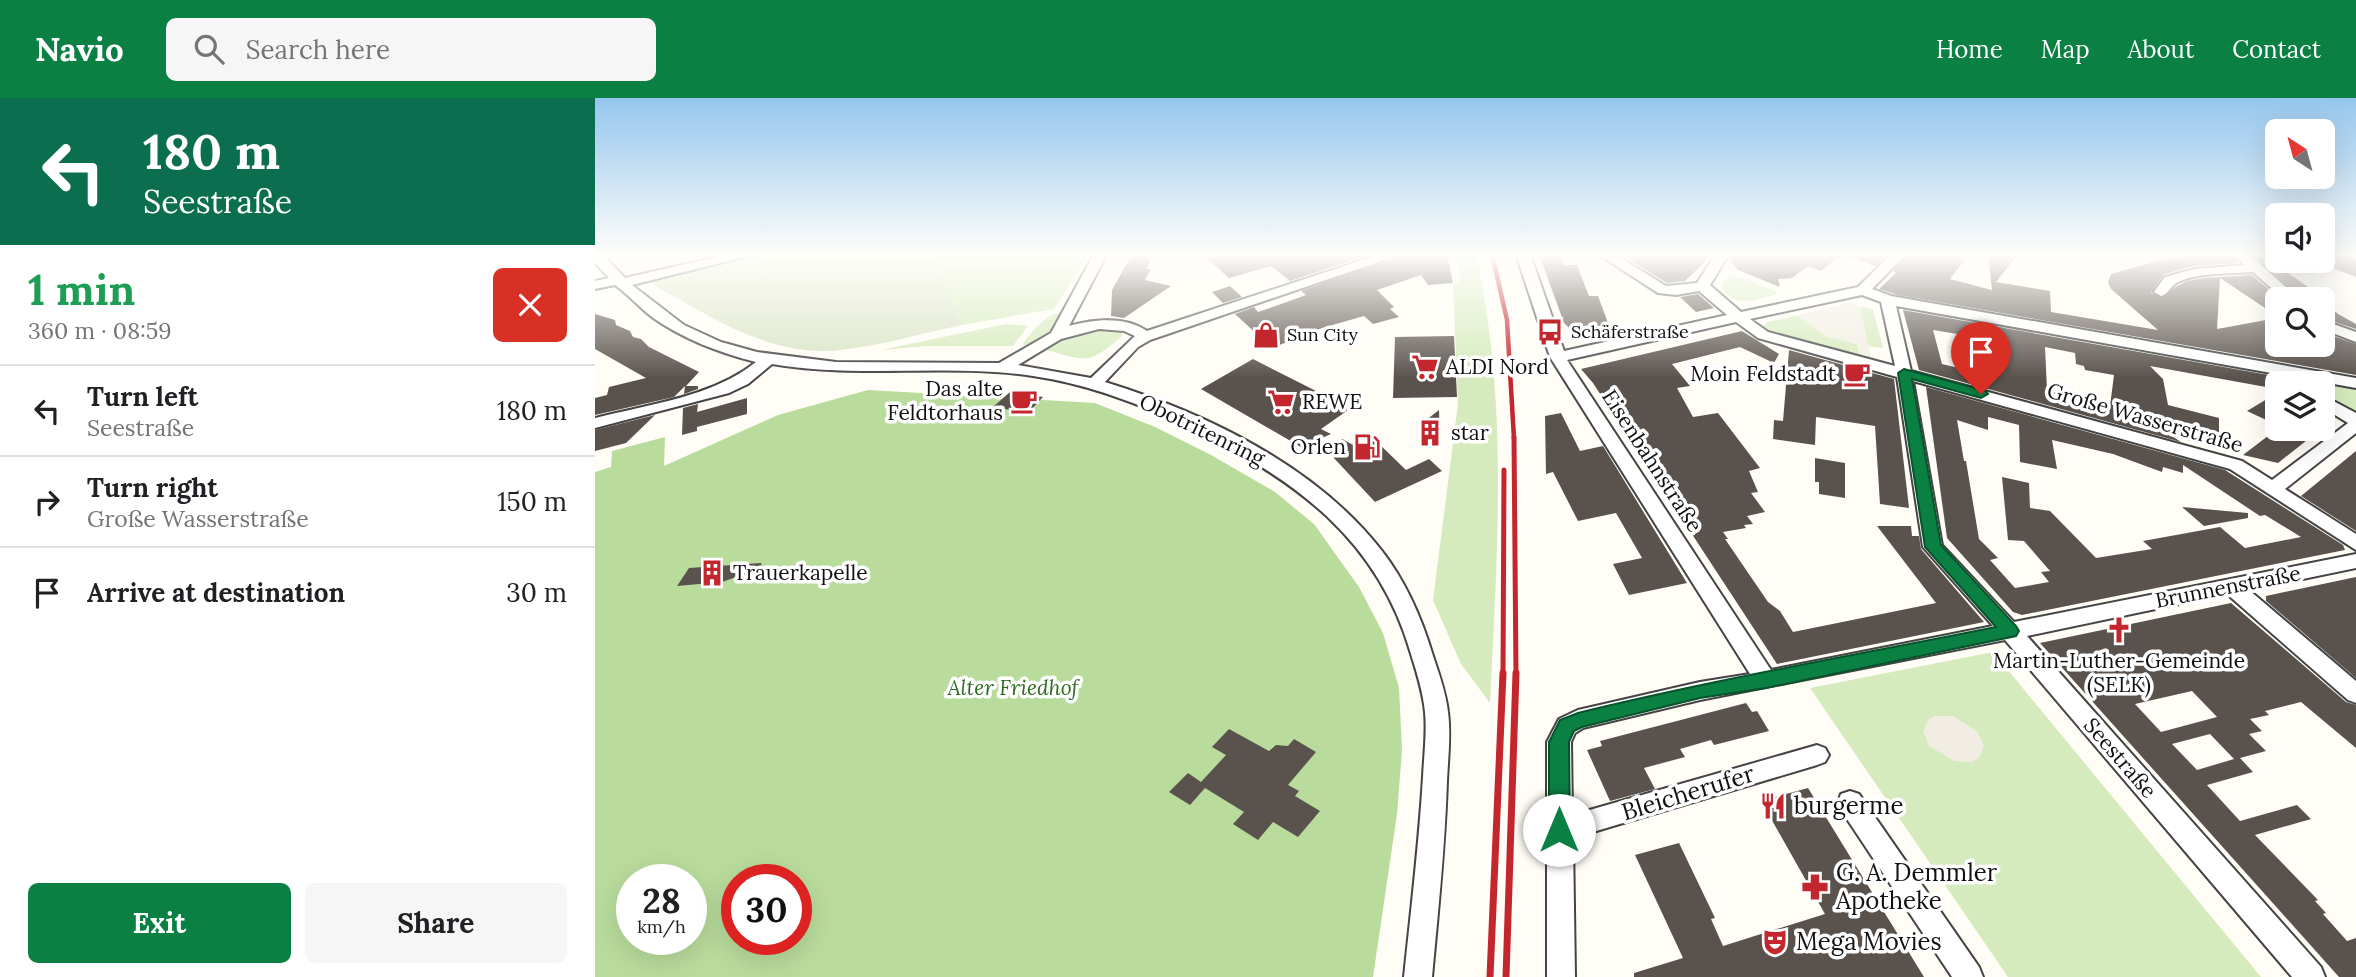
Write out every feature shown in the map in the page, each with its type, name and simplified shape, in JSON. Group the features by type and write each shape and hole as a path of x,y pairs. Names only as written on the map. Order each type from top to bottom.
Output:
{"street":[{"name":"Obotritenring","path":"634,295 679,328 767,361 880,367 1002,368 1071,377 1171,412 1282,469 1320,496 1364,541 1391,578 1419,637 1437,713 1433,840 1418,977"},
{"path":"1058,333 1079,295"},
{"path":"1094,384 1133,344 1145,337 1272,295"},
{"name":"Eisenbahnstraße","path":"1537,295 1558,357 1766,680"},
{"name":"Große Wasserstraße","path":"1712,295 1763,335 2236,465 2356,543"},
{"path":"1558,357 1841,295"},
{"path":"1876,295 1888,300 2356,383"},
{"path":"1888,300 1904,373"},
{"path":"1002,368 1058,333 1080,326 1113,325 1136,329 1145,337"},
{"path":"2335,329 2356,337"},
{"path":"595,423 723,390 742,381 767,361"},
{"path":"2269,367 2276,371"},
{"name":"Seestraße","path":"1904,373 1933,547 2010,631 2311,977"},
{"path":"2273,489 2356,423 2335,409"},
{"name":"Brunnenstraße","path":"1561,977 1559,742 1567,726 1578,720 1700,691 2233,588 2356,561"},
{"path":"2233,588 2356,694"},
{"name":"Bleicherufer","path":"1559,830 1817,755"},
{"path":"1850,802 1969,977"}],"green space":[{"path":"672,295 951,295 962,325 855,348 813,351 762,340 714,319"},
{"path":"951,295 1063,295 1054,309 962,325"},
{"path":"1453,295 1483,295 1493,366 1498,478 1490,703 1461,664 1433,600 1458,404"},
{"path":"1728,295 1774,295 1746,301"},
{"path":"1860,307 1873,309 1883,348 1868,346"},
{"path":"1068,310 1044,337 1027,347 1023,344 1042,322"},
{"path":"1798,315 1825,336 1857,344 1859,355 1773,333 1763,326 1768,322"},
{"path":"1006,324 1028,326 1013,346 926,346 881,350"},
{"path":"1089,327 1122,330 1122,336 1093,357 1078,358 1042,349 1059,336"},
{"path":"2335,379 2356,383 2356,420 2335,408"},
{"name":"Alter Friedhof","path":"868,390 1095,403 1155,427 1275,492 1314,524 1359,587 1383,633 1399,688 1402,750 1397,814 1373,977 595,977 595,472 611,467 612,451 665,437 664,466 778,415"},
{"path":"1993,652 2261,977 2008,977 1810,688"}],"shaded area":[{"path":"1852,302 1860,307 1871,358 1859,355 1857,344 1825,336 1798,315"},
{"path":"1935,716 1953,716 1977,731 1984,745 1979,758 1972,762 1954,761 1929,746 1923,731 1929,719"}],"building":[{"path":"1112,295 1158,295 1124,318 1111,316"},
{"path":"1215,295 1242,297 1223,303"},
{"path":"1306,295 1382,295 1394,307 1390,309 1399,317 1373,324 1364,316 1322,328 1272,348 1235,314 1254,307 1258,312"},
{"path":"1554,295 1598,296 1611,331 1580,338 1564,323"},
{"path":"1699,295 1714,308 1696,312 1680,297"},
{"path":"1898,295 2050,295 2051,312 2158,330 2118,295 2155,295 2162,298 2166,295 2219,295 2217,329 2265,320 2265,357 2335,357 2335,337 2356,344 2356,375"},
{"path":"2246,295 2265,295 2265,308"},
{"path":"1903,310 2265,374 2265,387 2150,366 2163,379 2168,405 2219,418 2219,448 2172,436 2181,442 1919,370","holes":["1933,330 1970,336 1971,371 1942,364","2045,347 2075,353 2076,364 2084,366 2085,370 2114,375 2110,406 2047,390"]},
{"path":"2335,311 2356,324 2356,329 2335,322"},
{"path":"595,314 615,320 616,325 630,331 633,337 641,339 649,347 699,372 686,386 698,386 698,389 684,394 685,386 674,397 595,415 595,398 607,395 609,387 646,378 595,349"},
{"path":"1742,331 1779,354 1774,363 1740,347 1672,364 1690,386 1677,388 1693,417 1718,413 1760,468 1749,471 1758,492 1751,493 1765,512 1747,516 1753,524 1744,525 1746,528 1723,532 1728,539 1725,539 1768,602 1780,611 1793,632 1936,603 1877,526 1911,526 1912,536 1919,536 1921,549 1984,622 1777,664 1593,383 1581,369"},
{"name":"ALDI Nord","path":"1454,336 1457,397 1393,398 1395,337"},
{"path":"1789,350 1894,379 1909,508 1880,504 1875,426 1816,417 1815,445 1773,439 1774,420 1783,421"},
{"name":"REWE","path":"1253,359 1351,408 1321,429 1331,434 1301,447 1201,389"},
{"path":"1926,387 2225,470 2343,545 2345,550 2022,615 2013,612 1947,538","holes":["1988,417 2019,425 2020,462 2057,469 2052,440 2113,454 2162,472 2163,467 2183,473 2183,465 2260,516 2265,515 2301,537 2245,548 2220,527 2143,541 2152,549 2096,558 2050,511 2030,508 2029,483 2002,477 2008,540 2024,541 2050,571 2041,572 2049,582 2015,588 1990,560 1998,558 1979,539 1957,420 1988,430"]},
{"path":"1010,392 1043,397 1028,413 993,407"},
{"path":"747,398 747,414 697,427 697,431 682,435 683,408 698,404 697,412"},
{"path":"2265,400 2265,419 2247,411"},
{"name":"star","path":"1439,410 1440,442 1421,443 1421,424"},
{"path":"1561,413 1580,451 1603,446 1687,583 1629,595 1613,564 1642,558 1616,513 1578,521 1553,472 1546,474 1545,416"},
{"path":"655,415 626,443 595,451 595,430"},
{"path":"1373,438 1406,470 1429,459 1442,471 1375,502 1332,456 1342,439 1355,446"},
{"path":"2265,438 2265,441 2306,441 2278,463 2243,455"},
{"path":"2356,451 2356,531 2301,496"},
{"path":"1815,458 1845,463 1845,498 1819,494 1819,482 1815,482"},
{"path":"2182,507 2248,513 2248,518 2204,526"},
{"name":"Trauerkapelle","path":"761,563 762,568 722,582 677,586 689,568"},
{"path":"2356,577 2356,678 2266,601 2266,596"},
{"path":"2231,603 2346,702 2356,705 2356,748 2301,702 2265,711 2269,715 2250,719 2262,731 2249,734 2266,751 2240,758 2253,772 2207,785 2240,821 2297,805 2311,819 2255,835 2318,900 2315,901 2326,913 2323,914 2347,941 2356,938 2356,977 2339,977 2040,643","holes":["2192,691 2217,717 2161,732 2135,704","2210,734 2234,759 2197,770 2172,744"]},
{"path":"1746,703 1752,712 1757,711 1769,731 1714,745 1711,740 1680,749 1685,757 1644,768 1655,789 1610,801 1587,750 1602,746 1600,741"},
{"path":"1229,729 1269,751 1276,745 1288,746 1294,739 1316,752 1288,785 1299,791 1295,796 1320,811 1298,837 1273,822 1258,840 1233,824 1244,812 1205,788 1190,805 1169,792 1188,773 1201,782 1226,755 1212,747"},
{"path":"1808,788 1924,977 1634,977 1634,973 1683,958 1635,855 1679,843 1715,918 1711,919 1723,946 1825,914 1761,801"}],"railway":[{"path":"1501,295 1507,320 1514,439"},
{"path":"1514,437 1516,673"},
{"path":"1503,675 1504,470"},
{"path":"1490,977 1503,673"},
{"path":"1506,977 1516,673"}],"place":[{"name":"Schäferstraße","path":"1550,332"},
{"name":"Sun City","path":"1266,335"},
{"name":"ALDI Nord","path":"1425,367"},
{"name":"Moin Feldstadt","path":"1857,374"},
{"name":"Das alte Feldtorhaus","path":"1024,401"},
{"name":"REWE","path":"1281,402"},
{"name":"star","path":"1430,433"},
{"name":"Orlen","path":"1367,447"},
{"name":"Trauerkapelle","path":"712,573"},
{"name":"Martin-Luther-Gemeinde (SELK)","path":"2119,630"},
{"name":"burgerme","path":"1773,806"},
{"name":"G. A. Demmler Apotheke","path":"1815,887"},
{"name":"Mega Movies","path":"1775,942"}],"route":[{"path":"1559,830 1559,742 1567,726 1578,720 1700,691 2010,631 1933,547 1904,373 1981,394"}]}
